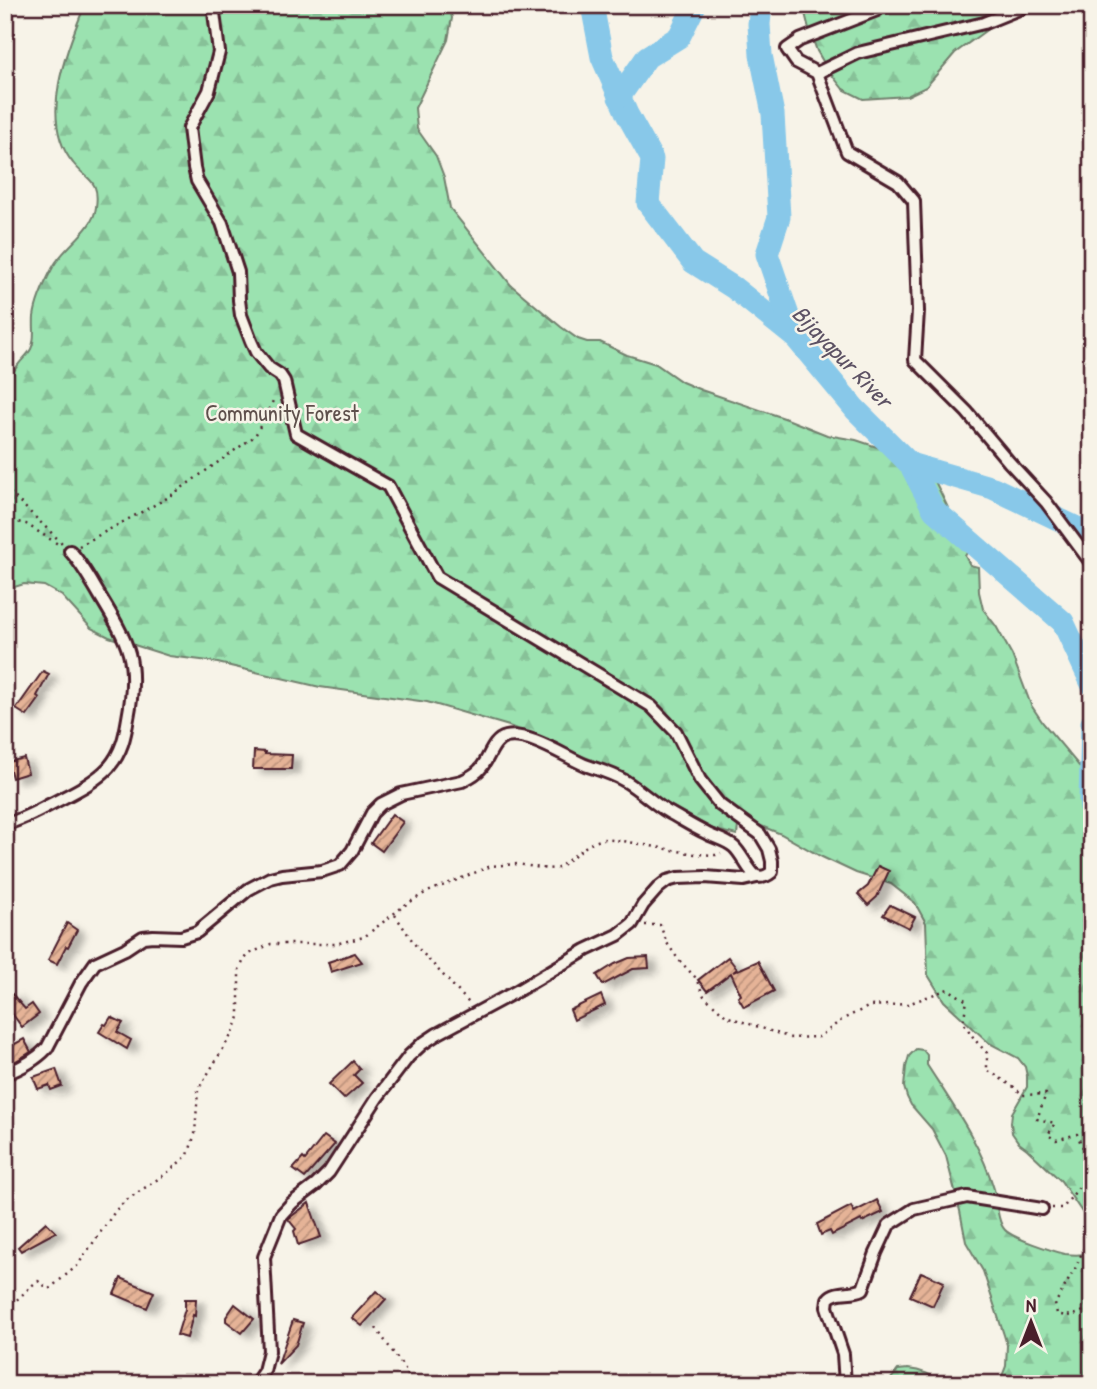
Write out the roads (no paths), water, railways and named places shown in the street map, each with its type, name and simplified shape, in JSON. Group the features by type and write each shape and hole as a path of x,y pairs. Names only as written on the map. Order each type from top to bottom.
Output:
{"street":[{"path":"214,5 219,52 209,91 189,128 194,168 197,181 222,223 239,271 241,315 256,352 269,368 284,380 296,434 388,486 437,577 651,706 676,732 700,780 720,805 760,834 772,861 772,872 767,876 744,880 705,877 672,879 658,888 643,905 632,924 618,935 586,950 437,1034 409,1056 377,1098 329,1172 281,1215 264,1257 269,1351 264,1371 255,1384"},
{"path":"879,5 877,10 800,40 787,48 796,62 817,73 847,152 898,182 914,201 918,310 915,360 967,412 1046,502 1092,564"},
{"path":"817,73 858,53 984,23 1029,5"},
{"path":"5,824 27,816 88,785 108,768 121,750 124,739 133,675 130,651 89,576 70,551"},
{"path":"5,1074 30,1063 47,1048 81,983 95,963 143,937 181,937 197,932 249,888 270,878 322,871 340,865 352,851 372,813 382,804 401,794 470,777 482,767 496,742 505,737 516,736 542,744 614,775 637,788 662,809 734,847 757,877"},
{"path":"845,1384 843,1354 827,1307 828,1299 834,1294 863,1289 889,1225 914,1209 967,1197 1042,1209"}],"waterway":[{"name":"Bijayapur River","path":"592,5 602,57 627,114 652,159 648,203 693,262 734,288 796,338 855,409 910,464 934,510 1063,622 1092,684"},
{"path":"619,97 647,57 679,37 695,5"},
{"path":"761,5 761,55 773,114 779,217 767,254 795,336"},
{"path":"910,464 993,488 1092,533"},
{"name":"Bijayapur River","path":"1092,723 1092,817"}],"park label":[{"name":"Community Forest","path":"282,412"}]}
